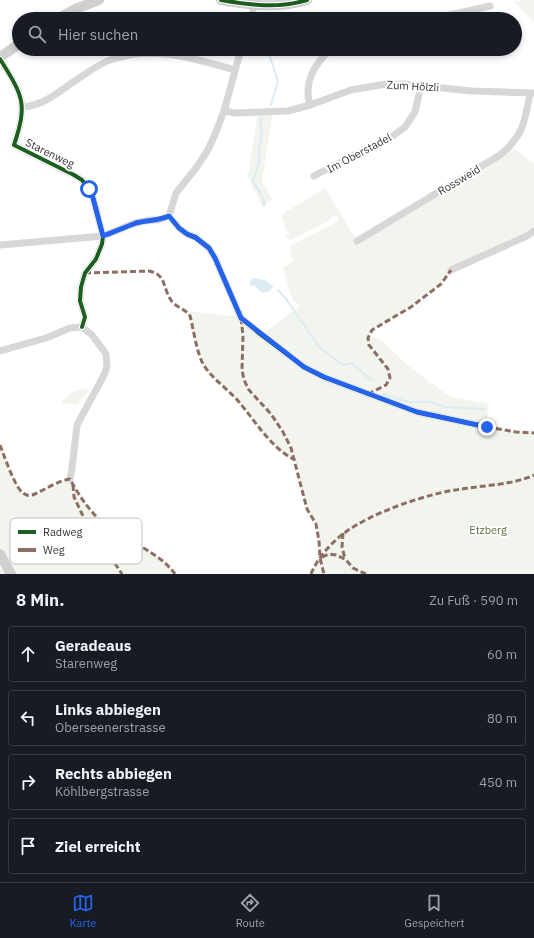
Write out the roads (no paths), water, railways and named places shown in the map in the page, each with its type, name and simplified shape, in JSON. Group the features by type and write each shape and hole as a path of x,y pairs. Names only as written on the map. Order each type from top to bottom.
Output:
{"street":[{"path":"70,12 99,0"},
{"path":"221,0 274,5 307,0"},
{"path":"463,12 490,6"},
{"path":"0,58 12,49"},
{"path":"23,106 42,103 94,68 103,63 123,56"},
{"path":"184,56 235,70"},
{"path":"169,216 176,193 208,150 216,132 224,111 239,56"},
{"path":"310,105 307,96 308,82 314,69 323,56"},
{"name":"Starenweg","path":"0,58 16,85 23,106 21,124 14,145 82,180 89,189 93,198 103,236"},
{"name":"Zum Hölzli","path":"224,111 235,113 288,111 310,105 350,90 368,86 405,84 472,91 532,93"},
{"name":"Im Oberstadel","path":"314,176 390,138 405,127 415,112 421,86"},
{"name":"Rossweid","path":"357,241 505,151 518,136 525,121 532,93"},
{"path":"0,245 103,236 135,224 150,220 159,220 169,216"},
{"path":"169,216 179,228 209,248 215,258 241,318 304,367 324,377 417,412 487,427"},
{"path":"451,270 527,236 534,231"},
{"path":"82,327 85,316 80,302 81,287 86,273 96,259 102,244 103,236"},
{"path":"0,351 46,338 70,328 82,327 92,335 106,354 107,367 104,375 77,425 70,479"},
{"path":"0,554 11,574"}],"waterway":[{"path":"269,56 278,81 271,105"},
{"path":"262,118 260,122 262,134 259,148 259,162 253,181 264,200 264,206"},
{"path":"278,290 287,300 319,347 343,365 352,363 371,380"},
{"path":"383,394 408,402 431,402 445,407 485,409"}],"park label":[{"name":"Etzberg","path":"488,530"}]}
